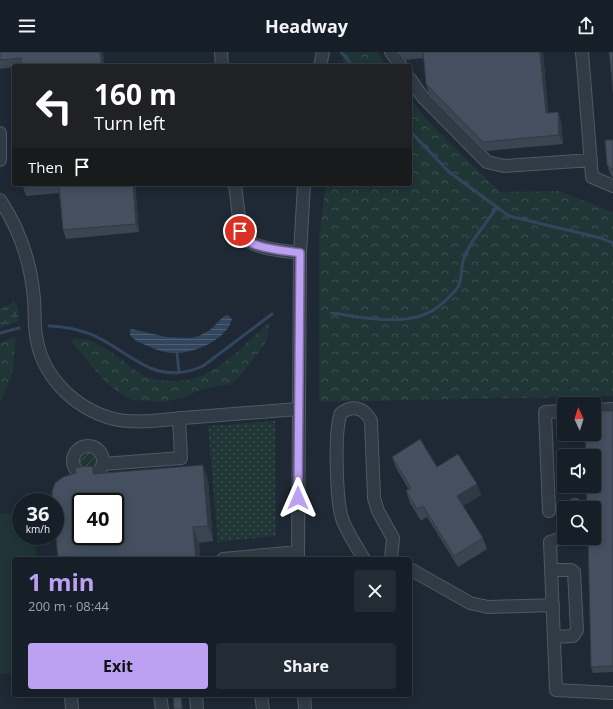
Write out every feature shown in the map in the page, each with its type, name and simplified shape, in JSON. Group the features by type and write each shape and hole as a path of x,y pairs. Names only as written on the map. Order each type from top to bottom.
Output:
{"street":[{"path":"221,52 222,64"},
{"path":"320,64 323,52"},
{"path":"391,52 400,64"},
{"path":"582,52 592,177 613,186"},
{"path":"412,82 422,96 487,162 504,166 591,160"},
{"path":"0,133 0,160"},
{"path":"235,186 240,231 243,238 264,247 300,253"},
{"path":"273,557 298,556 300,253 304,186"},
{"path":"0,200 11,217 20,238 30,270 34,299 36,334 40,353 48,370 61,388 88,409 114,419 135,421 298,409"},
{"path":"363,557 342,520 339,505 337,428 340,414 354,408 360,409 367,414 371,420 374,498 378,511 393,538 391,557"},
{"path":"601,410 613,409"},
{"path":"549,511 545,412 557,411"},
{"path":"103,464 181,458 179,418"},
{"path":"557,540 550,542 556,690 613,693"},
{"path":"412,570 470,603 488,607 553,605"},
{"path":"551,570 571,570 574,572 577,630 573,636 554,638"},
{"path":"71,697 72,709"},
{"path":"160,697 162,709"},
{"path":"196,697 197,709"},
{"path":"261,697 263,709"},
{"path":"304,697 305,709"}],"green space":[{"path":"344,52 377,52 386,64 342,64"},
{"path":"412,101 425,118 500,192 559,191 613,212 613,396 319,402 319,238 326,186 412,186"},
{"path":"14,302 18,307 19,321 0,328 0,309"},
{"path":"270,322 267,340 262,348 240,376 231,384 203,389 182,398 165,402 132,400 121,394 105,382 72,342 73,339 91,341 107,349 147,377 174,381 189,379 215,369 238,351"},
{"path":"16,336 13,370 0,403 0,343"},
{"path":"275,421 276,536 218,542 208,426"},
{"path":"85,453 91,453 96,458 94,467 91,469 85,469 80,464 80,458"},
{"path":"12,513 12,545 36,545 37,557 12,557 12,673 0,674 0,514"}],"water":[{"path":"228,315 232,319 224,333 202,347 186,352 170,353 155,349 138,342 130,335 130,330 132,329 166,337 190,338 199,336 210,330 224,316"}],"building":[{"path":"0,52 100,52 102,64 21,64 21,58 0,60"},
{"path":"423,52 540,52 546,113 558,112 559,135 483,142 426,84"},
{"path":"609,52 613,52 613,92"},
{"path":"605,140 613,140 613,170 607,165"},
{"path":"59,186 133,186 136,224 63,230"},
{"path":"601,411 613,411 613,666 591,667 588,545 601,545 601,501 587,501 586,493 601,493 601,449 586,449 585,441 601,441"},
{"path":"420,439 437,467 458,454 477,484 457,496 483,538 454,556 423,506 417,509 406,491 411,488 392,457"},
{"path":"203,465 208,526 193,527 196,557 58,557 57,545 64,545 64,493 52,492 55,483 63,477 76,473 75,468 86,466 93,467 93,474"},
{"path":"173,697 181,697 182,709 174,709"}],"waterway":[{"path":"341,52 351,64"},
{"path":"412,133 449,172 509,216 601,238 613,243"},
{"path":"332,313 392,320 408,319 435,309 458,287 461,279 463,261 466,254 473,240 497,207"},
{"path":"49,326 66,328 92,335 150,368 163,372 177,373 190,371 203,366 272,314"},
{"path":"0,333 19,328"},
{"path":"177,353 179,372"}],"route":[{"path":"240,231 243,238 255,244 300,253 298,498"}]}
